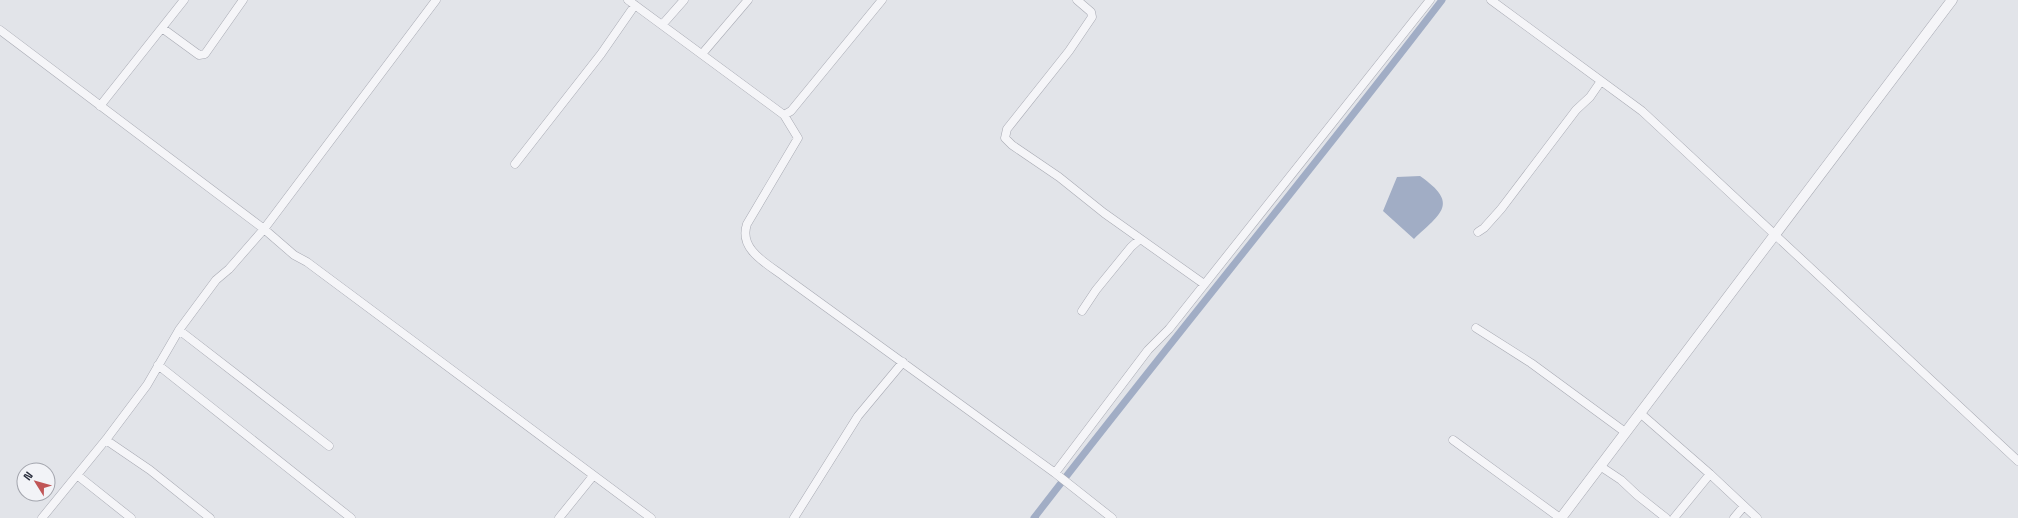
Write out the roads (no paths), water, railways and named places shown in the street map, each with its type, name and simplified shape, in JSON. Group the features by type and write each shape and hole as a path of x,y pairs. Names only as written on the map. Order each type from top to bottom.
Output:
{"street":[{"path":"100,106 184,0"},
{"path":"162,28 199,55 205,54 243,0"},
{"path":"42,518 106,440 147,385 179,330 216,280 229,269 264,229 436,0"},
{"path":"628,0 784,115 798,138 747,224 744,238 748,247 786,278 1057,475 1112,518"},
{"path":"662,25 684,0"},
{"path":"702,54 748,0"},
{"path":"784,115 791,111 882,0"},
{"path":"1076,0 1091,12 1092,17 1069,51 1010,124 1005,134 1005,138 1012,145 1059,177 1140,239 1204,284"},
{"path":"1057,475 1148,350 1169,329 1430,0"},
{"path":"1491,0 1642,111 2018,461"},
{"path":"1453,440 1560,518 1774,233 1952,0"},
{"path":"515,164 601,54 635,5"},
{"path":"0,30 264,229 294,255 307,262 651,518"},
{"path":"1478,232 1484,228 1501,209 1576,110 1590,97 1601,81"},
{"path":"1082,311 1096,290 1131,247 1140,239"},
{"path":"1476,328 1531,363 1625,432"},
{"path":"179,330 328,446"},
{"path":"794,518 858,416 903,362"},
{"path":"158,365 351,518"},
{"path":"1640,413 1710,474 1757,518"},
{"path":"106,440 150,470 210,518"},
{"path":"1600,466 1621,480 1666,518"},
{"path":"1674,518 1710,474"},
{"path":"77,475 131,518"},
{"path":"559,518 593,476"},
{"path":"1734,518 1744,506"}],"water":[{"path":"1420,176 1440,194 1443,201 1442,208 1438,215 1414,239 1383,211 1397,177"}],"waterway":[{"path":"1034,518 1442,0"}]}
